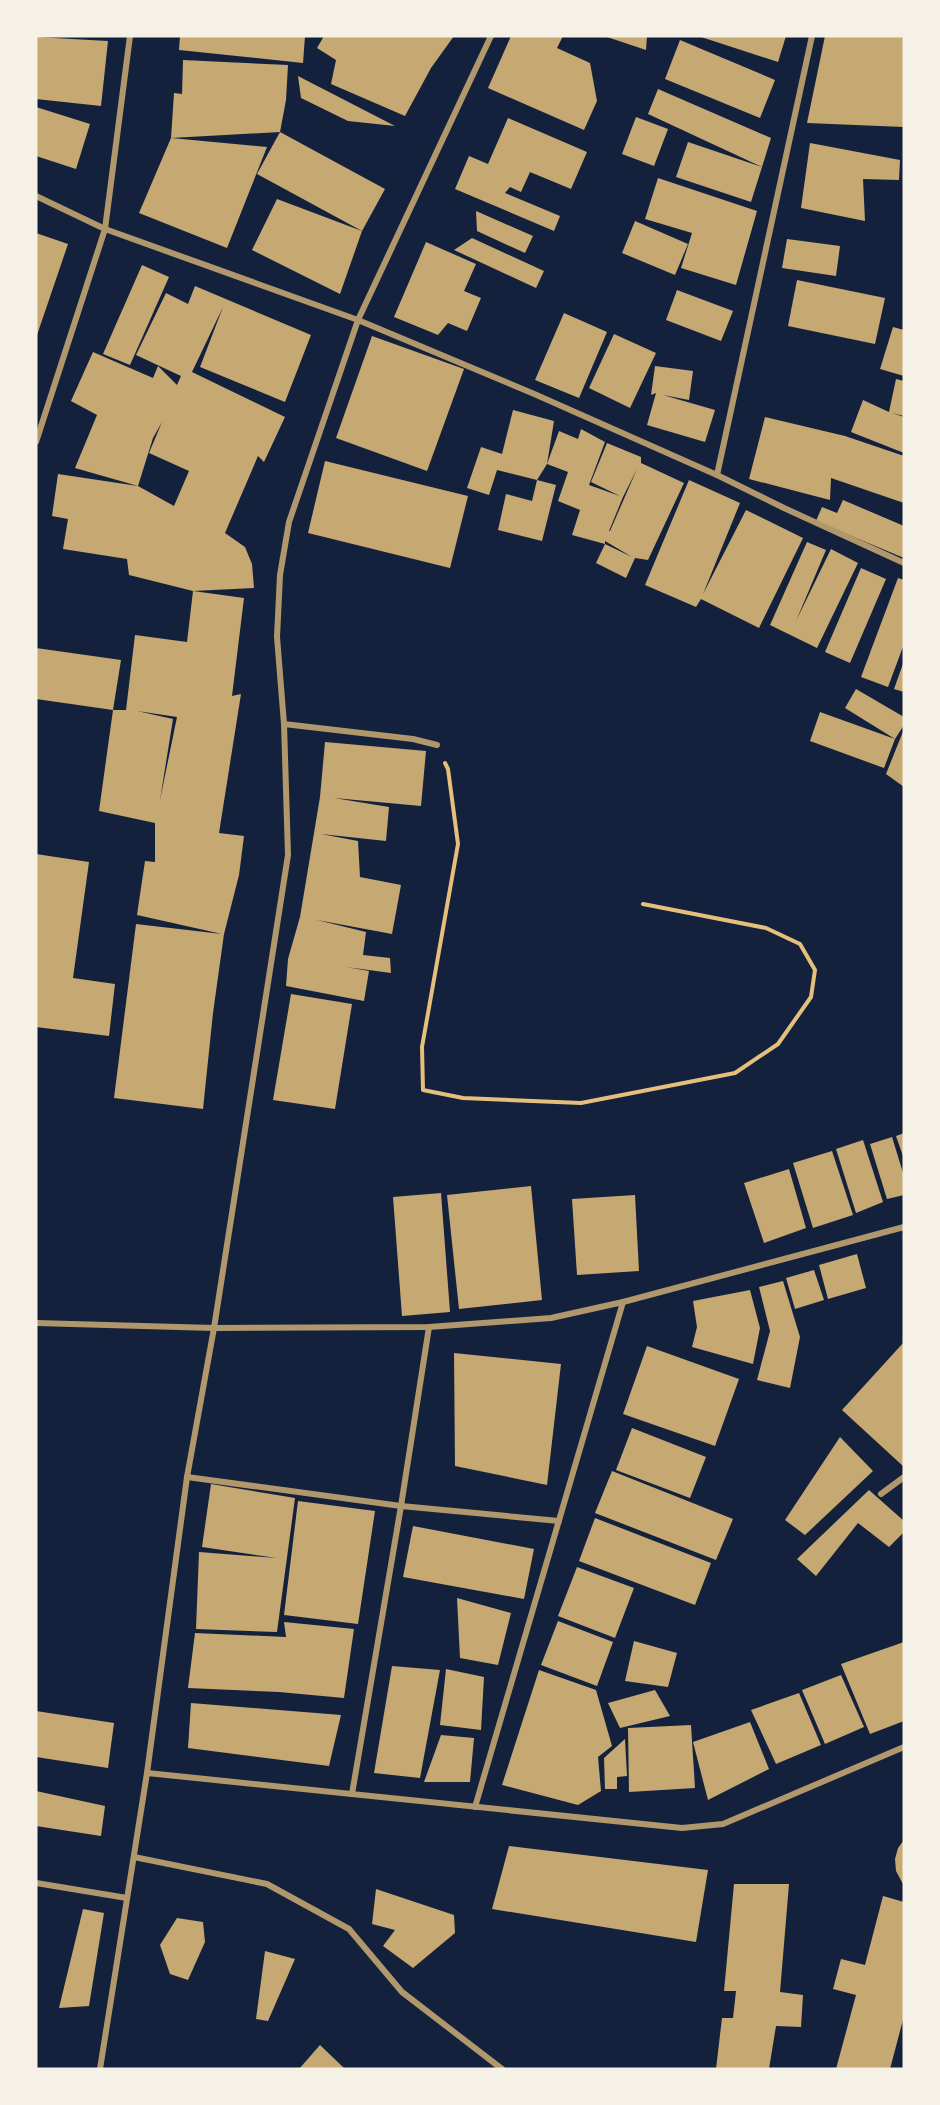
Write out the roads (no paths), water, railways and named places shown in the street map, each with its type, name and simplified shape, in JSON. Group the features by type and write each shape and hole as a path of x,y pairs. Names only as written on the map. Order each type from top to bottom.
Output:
{"street":[{"path":"36,442 105,229 130,36"},
{"path":"100,2069 147,1773 187,1477 214,1328 288,855 284,724 277,637 280,575 289,522 358,320 492,36"},
{"path":"717,475 812,36"},
{"path":"36,196 105,229 358,320 532,393 717,475 904,563"},
{"path":"284,724 413,739 438,745"},
{"path":"36,1323 214,1328 429,1327 551,1318 623,1302 903,1229"},
{"path":"475,1807 623,1302"},
{"path":"352,1794 429,1327"},
{"path":"187,1477 401,1506 559,1521"},
{"path":"881,1494 904,1477"},
{"path":"147,1773 682,1828 723,1824 904,1747"},
{"path":"134,1857 267,1884 348,1929 402,1992 502,2069"},
{"path":"36,1883 127,1898"}]}
